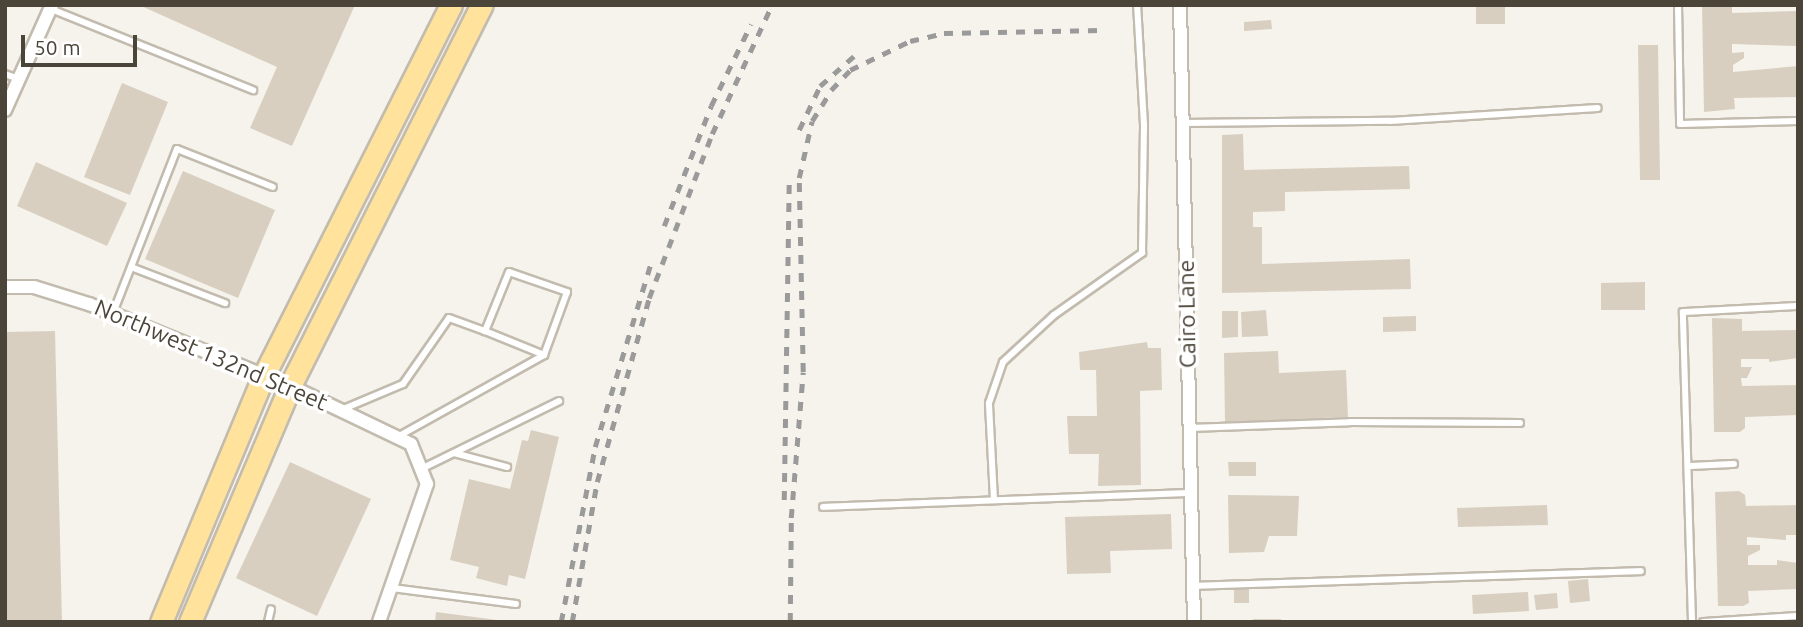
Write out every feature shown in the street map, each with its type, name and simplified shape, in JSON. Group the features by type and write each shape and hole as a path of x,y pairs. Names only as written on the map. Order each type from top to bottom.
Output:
{"main road":[{"path":"162,622 264,375 451,5"},
{"path":"190,622 290,386 482,5"}],"street":[{"name":"Cairo Lane","path":"1180,5 1194,622"},
{"path":"5,110 52,7"},
{"name":"Northwest 132nd Street","path":"5,287 34,287 113,313 290,386 411,444 421,469"},
{"path":"379,622 427,484 421,469"}],"lane":[{"path":"994,500 989,403 1003,362 1054,315 1142,253 1144,125 1137,5"},
{"path":"1678,5 1680,124 1798,121"},
{"path":"52,7 253,90"},
{"path":"5,74 19,79"},
{"path":"1183,123 1390,121 1598,108"},
{"path":"113,313 177,149 273,187"},
{"path":"131,267 225,303"},
{"path":"397,437 544,355 567,292 509,272 485,331"},
{"path":"1692,622 1683,312 1798,306"},
{"path":"341,410 403,384 449,317 544,355"},
{"path":"421,469 559,401"},
{"path":"1190,428 1350,422 1520,423"},
{"path":"454,453 506,467"},
{"path":"1688,466 1734,464"},
{"path":"823,507 1191,493"},
{"path":"1193,586 1641,570"},
{"path":"390,588 516,604"},
{"path":"268,622 271,609"},
{"path":"1703,622 1798,616"}],"building":[{"path":"139,5 355,5 292,146 250,128 277,67"},
{"path":"1476,5 1505,5 1505,24 1476,24"},
{"path":"1702,5 1732,5 1732,13 1798,11 1798,46 1732,44 1732,53 1744,52 1744,58 1733,65 1733,72 1798,66 1798,97 1734,98 1735,109 1704,112"},
{"path":"1271,20 1272,29 1244,31 1244,22"},
{"path":"1638,45 1658,45 1660,180 1640,180"},
{"path":"122,83 168,102 130,195 84,177"},
{"path":"1243,134 1244,170 1409,166 1410,189 1285,192 1285,211 1253,212 1253,227 1262,227 1262,264 1410,259 1411,289 1222,293 1222,135"},
{"path":"36,162 127,203 107,246 17,206"},
{"path":"183,171 275,210 238,298 145,259"},
{"path":"1645,282 1645,310 1601,310 1601,283"},
{"path":"1266,310 1268,336 1242,337 1241,312"},
{"path":"1222,311 1238,311 1238,337 1222,338"},
{"path":"1416,316 1416,331 1383,332 1383,317"},
{"path":"1712,318 1742,319 1742,331 1798,330 1798,358 1769,362 1769,359 1741,359 1741,367 1752,367 1747,378 1741,378 1742,386 1798,385 1798,415 1745,417 1745,428 1740,432 1714,432"},
{"path":"55,331 62,622 5,622 5,332"},
{"path":"1147,342 1148,348 1161,348 1162,390 1140,391 1141,485 1098,486 1099,454 1069,454 1067,416 1097,416 1096,370 1080,370 1079,352"},
{"path":"1278,351 1279,373 1346,370 1348,417 1225,422 1224,353"},
{"path":"531,430 559,437 525,579 509,575 507,586 476,578 479,567 450,560 469,479 510,489 522,440 528,441"},
{"path":"290,462 371,499 317,616 236,578"},
{"path":"1228,462 1256,462 1256,476 1229,476"},
{"path":"1739,491 1745,495 1746,506 1798,505 1798,535 1786,535 1786,540 1747,537 1747,545 1760,545 1760,550 1748,556 1748,565 1777,565 1777,560 1798,563 1798,589 1748,591 1749,603 1743,606 1718,606 1715,492"},
{"path":"1228,495 1299,496 1297,536 1269,536 1264,552 1229,553"},
{"path":"1547,505 1548,525 1458,527 1457,508"},
{"path":"1171,514 1172,549 1110,551 1111,573 1067,574 1065,517"},
{"path":"1588,579 1590,601 1570,603 1568,581"},
{"path":"1234,587 1249,587 1249,603 1234,603"},
{"path":"1528,592 1529,611 1473,614 1472,595"},
{"path":"1557,593 1558,608 1536,610 1534,595"},
{"path":"436,612 497,620 497,622 435,622"},
{"path":"1253,619 1281,619 1281,622 1253,622"}],"railway":[{"path":"572,622 597,482 649,298 712,134 772,5"},
{"path":"664,226 711,106 751,24"},
{"path":"790,622 791,518 803,372 799,178 812,121 831,90 850,70 910,41 944,33 1102,30"},
{"path":"799,130 820,86 854,56"},
{"path":"784,500 789,181"},
{"path":"561,622 595,447 652,259"}]}
